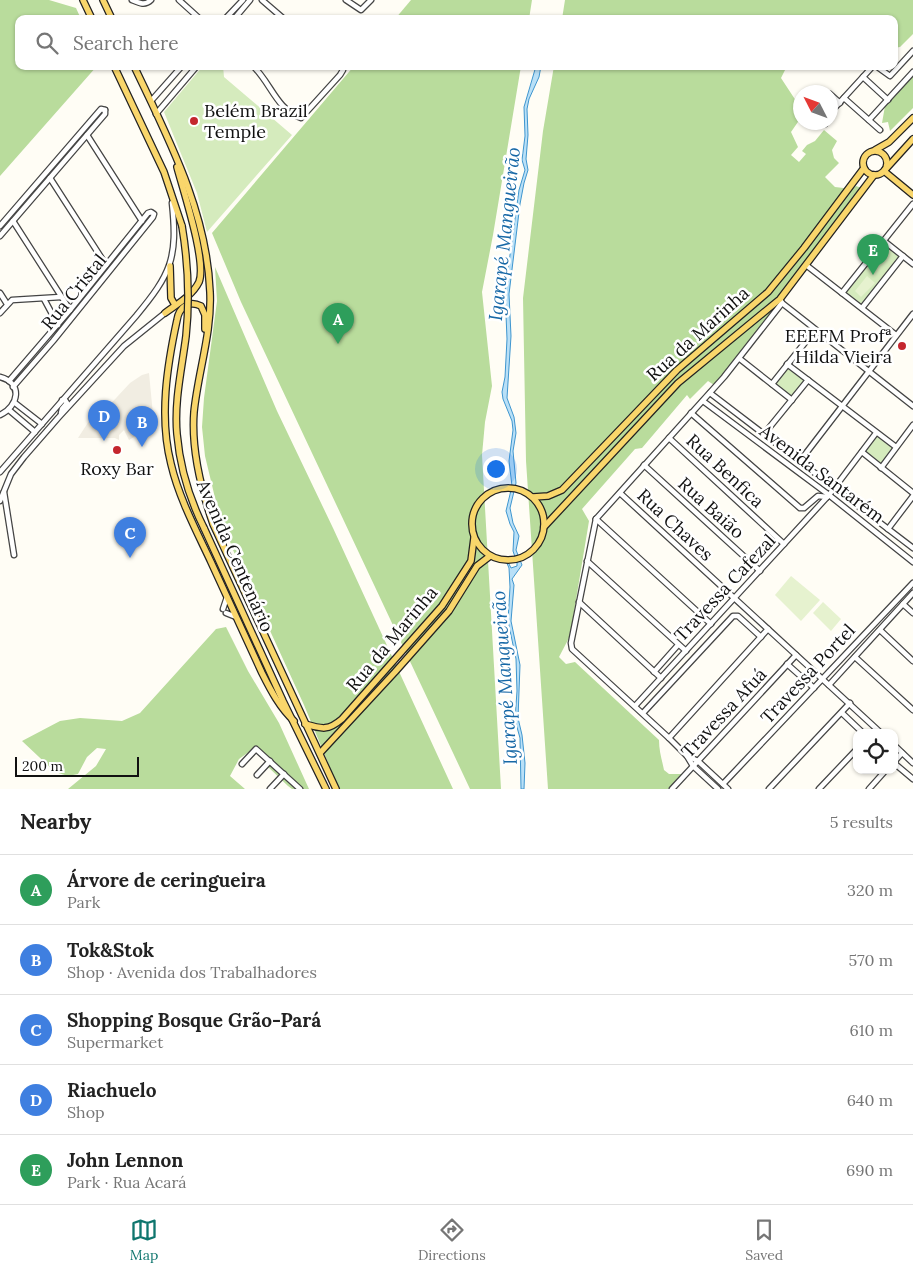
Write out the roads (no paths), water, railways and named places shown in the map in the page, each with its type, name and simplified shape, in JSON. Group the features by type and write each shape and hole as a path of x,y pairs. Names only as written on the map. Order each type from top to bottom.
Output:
{"main road":[{"path":"82,0 90,15"},
{"path":"103,0 110,15"},
{"name":"Avenida Centenário","path":"116,70 155,151 182,226 186,252 188,306 177,397 176,432 181,466 192,502 326,789"},
{"name":"Avenida Centenário","path":"136,70 189,187 199,220 209,274 210,314 193,425 205,499 213,524 336,789"},
{"path":"913,118 889,142 864,157 864,168 874,176 884,172 913,139"},
{"name":"Avenida Centenário","path":"171,148 192,223 201,266 198,283 190,294 175,305"},
{"path":"873,151 879,151 885,156 888,164 884,172"},
{"name":"Rua da Marinha","path":"533,497 548,496 562,490 677,370 768,292 804,248 864,168"},
{"path":"884,172 913,195"},
{"name":"Rua da Marinha","path":"544,527 678,383 781,301 874,176"},
{"path":"165,313 175,305 171,298 170,266"},
{"path":"206,350 205,321 201,306 192,303 183,307 177,316 165,395 170,464 193,524 272,694 286,714 294,721"},
{"path":"165,313 173,317 175,327"},
{"path":"511,488 519,489 533,497 542,511 544,527 543,535 535,549 522,558 514,560 498,559 490,556 478,545 474,538 472,522 477,506 482,499 494,491 511,488"},
{"name":"Rua da Marinha","path":"305,724 322,729 333,727 369,690 442,606 471,561 474,538"},
{"name":"Rua da Marinha","path":"320,753 449,611 477,566 490,556"}],"street":[{"path":"132,0 143,4 151,0"},
{"path":"179,0 196,15"},
{"path":"229,15 244,0"},
{"path":"237,15 250,0"},
{"path":"262,0 279,15"},
{"path":"346,0 361,10 371,0"},
{"path":"898,67 913,51"},
{"path":"150,101 178,70"},
{"path":"156,114 194,70"},
{"path":"256,70 265,80 278,102 301,118 343,70"},
{"path":"840,103 871,70"},
{"path":"881,70 890,76 896,70"},
{"path":"869,120 913,72"},
{"path":"863,78 888,100"},
{"path":"161,90 169,98"},
{"path":"844,98 880,130"},
{"path":"0,226 101,110 105,109 106,113 0,236"},
{"path":"87,135 142,221"},
{"path":"66,150 70,156"},
{"path":"50,178 106,265"},
{"path":"0,472 151,299 170,266 175,231 171,192"},
{"path":"29,193 33,198"},
{"path":"842,293 913,204"},
{"name":"Rua Cristal","path":"9,381 70,310 92,287 129,246 153,217 152,213 149,212 125,241 106,265 92,287 53,341 13,387"},
{"path":"13,221 70,310"},
{"path":"125,241 129,246"},
{"path":"884,241 913,264"},
{"path":"862,308 903,256"},
{"path":"806,265 896,335"},
{"path":"0,293 7,304"},
{"path":"0,313 12,300 61,297"},
{"path":"44,299 58,325"},
{"path":"781,301 815,330 913,406"},
{"name":"Rua da Marinha","path":"596,519 740,359 781,301"},
{"path":"0,501 11,474 61,414 124,346 165,313"},
{"path":"800,461 913,315"},
{"path":"772,384 815,330"},
{"path":"49,336 53,341"},
{"path":"740,359 792,400"},
{"path":"787,364 896,447"},
{"path":"0,378 9,381 15,392 15,403 10,410 0,415"},
{"path":"764,434 808,380"},
{"name":"Avenida Santarém","path":"710,393 913,548"},
{"path":"61,414 67,403 65,400 62,400"},
{"name":"Avenida Santarém","path":"702,400 913,562"},
{"path":"714,409 721,402"},
{"path":"15,403 42,424"},
{"path":"10,410 35,432"},
{"path":"691,413 800,508 804,508 818,496 828,496"},
{"path":"881,468 913,425"},
{"name":"Travessa Cafezal","path":"635,706 828,496 876,433"},
{"name":"Rua Benfica","path":"669,438 784,544"},
{"path":"862,452 913,495 888,529"},
{"name":"Rua Baião","path":"644,465 760,571"},
{"path":"4,491 14,555"},
{"name":"Rua Chaves","path":"620,492 877,728"},
{"path":"596,519 571,643 572,649 643,713 687,756 693,766 718,789"},
{"path":"596,519 711,624"},
{"path":"587,561 686,651"},
{"name":"Travessa Portel","path":"723,784 913,583"},
{"path":"829,685 913,593"},
{"path":"227,597 224,611 236,617"},
{"path":"579,602 661,678"},
{"path":"903,604 913,613"},
{"name":"Travessa Cafezal","path":"643,713 735,615 761,637"},
{"path":"669,738 768,629"},
{"path":"880,630 913,661"},
{"path":"654,672 678,645"},
{"name":"Travessa Afuá","path":"672,789 796,655"},
{"path":"854,657 913,710"},
{"path":"788,664 814,688"},
{"path":"769,789 850,704"},
{"path":"842,712 858,729"},
{"path":"242,764 256,749 298,788"},
{"path":"898,749 913,763"},
{"path":"819,789 853,753"},
{"path":"898,758 902,753"},
{"path":"687,756 698,761 728,789"},
{"path":"257,775 270,761"},
{"path":"898,766 913,780"},
{"path":"270,789 284,774"},
{"path":"868,789 882,774"}],"water":[{"path":"535,70 540,70 527,109 528,135 526,159 528,170 520,204 509,294 511,336 507,398 514,417 516,433 513,451 516,483 510,508 513,523 519,536 516,550 522,565 512,579 514,585 511,621 520,665 518,718 525,763 524,789 521,789 520,738 515,720 517,691 516,659 508,621 510,587 509,568 506,561 511,568 517,566 513,551 514,532 506,511 512,486 509,461 513,430 512,421 502,392 505,377 507,339 505,291 519,190 525,170 522,160 525,136 524,107"}],"place":[{"name":"Belém Brazil Temple","path":"194,121"},
{"name":"John Lennon","path":"873,275"},
{"name":"Árvore de ceringueira","path":"338,344"},
{"name":"EEEFM Profª Hilda Vieira","path":"902,346"},
{"name":"Riachuelo","path":"104,441"},
{"name":"Tok&Stok","path":"142,447"},
{"name":"Roxy Bar","path":"117,450"},
{"name":"Shopping Bosque Grão-Pará","path":"130,558"}],"water label":[{"name":"Igarapé Mangueirão","path":"504,234"},
{"name":"Igarapé Mangueirão","path":"504,678"}]}
